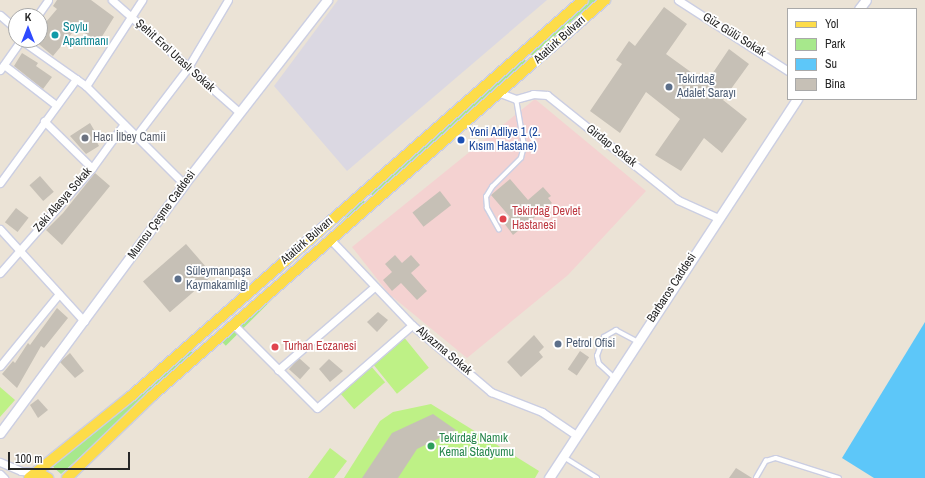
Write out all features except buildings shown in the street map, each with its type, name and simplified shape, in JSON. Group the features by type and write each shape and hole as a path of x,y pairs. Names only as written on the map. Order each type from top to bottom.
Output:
{"main road":[{"name":"Atatürk Bulvarı","path":"33,475 131,396 583,0"},
{"name":"Atatürk Bulvarı","path":"67,478 123,422 605,0"},
{"path":"33,475 48,478"}],"street":[{"name":"Şehit Erol Uraslı Sokak","path":"112,0 188,69 239,112"},
{"path":"86,86 142,0"},
{"path":"136,136 188,69 228,0"},
{"name":"Güz Gülü Sokak","path":"678,0 787,71"},
{"path":"860,8 866,0"},
{"name":"Mumcu Çeşme Caddesi","path":"0,433 184,184 324,1"},
{"path":"0,15 8,22"},
{"path":"16,48 2,68 56,105"},
{"path":"32,48 86,86 184,184"},
{"path":"0,183 76,79"},
{"path":"500,93 516,99"},
{"name":"Girdap Sokak","path":"516,99 532,94 547,95 678,200 718,218"},
{"name":"Barbaros Caddesi","path":"549,478 613,377 796,100"},
{"path":"44,121 92,168"},
{"name":"Zeki Alasya Sokak","path":"0,273 92,168 124,124"},
{"path":"0,229 84,321"},
{"name":"Alyazma Sokak","path":"331,240 374,287 412,325 491,392 542,412 576,435"},
{"path":"278,370 374,287"},
{"path":"0,366 60,294"},
{"path":"234,325 318,408 412,325"},
{"path":"0,462 33,475"},
{"path":"0,474 4,478"}],"lane":[{"path":"499,230 487,208 486,197 492,187 521,158 524,146 516,99"},
{"path":"613,377 599,364 597,356 604,337 616,330 637,341"},
{"path":"563,456 597,478"},
{"path":"756,478 766,461 776,458 839,478"}],"shaded area":[{"path":"338,0 547,0 347,171 274,86"},
{"name":"Tekirdağ Devlet Hastanesi","path":"535,99 646,191 568,275 467,358 389,294 352,247"}],"green space":[{"path":"588,0 596,0 533,56 529,53"},
{"path":"523,58 527,62 373,196 370,193"},
{"path":"363,200 367,204 226,346 222,341"},
{"path":"403,336 429,368 397,394 371,362"},
{"path":"191,350 194,354 61,474 51,465 146,390"},
{"path":"370,365 385,382 354,409 339,392"},
{"path":"0,387 15,400 0,417"},
{"name":"Tekirdağ Namık Kemal Stadyumu","path":"431,404 539,471 535,478 344,478 380,421 393,412"},
{"path":"330,448 347,461 334,478 308,478"}],"water":[{"path":"925,322 925,478 874,478 842,458"}],"place":[{"name":"Soylu Apartmanı","path":"55,35"},
{"name":"Tekirdağ Adalet Sarayı","path":"669,87"},
{"name":"Hacı İlbey Camii","path":"85,138"},
{"name":"Yeni Adliye 1 (2. Kısım Hastane)","path":"461,140"},
{"name":"Tekirdağ Devlet Hastanesi","path":"503,219"},
{"name":"Süleymanpaşa Kaymakamlığı","path":"178,279"},
{"name":"Petrol Ofisi","path":"558,344"},
{"name":"Turhan Eczanesi","path":"275,347"},
{"name":"Tekirdağ Namık Kemal Stadyumu","path":"431,446"}]}
